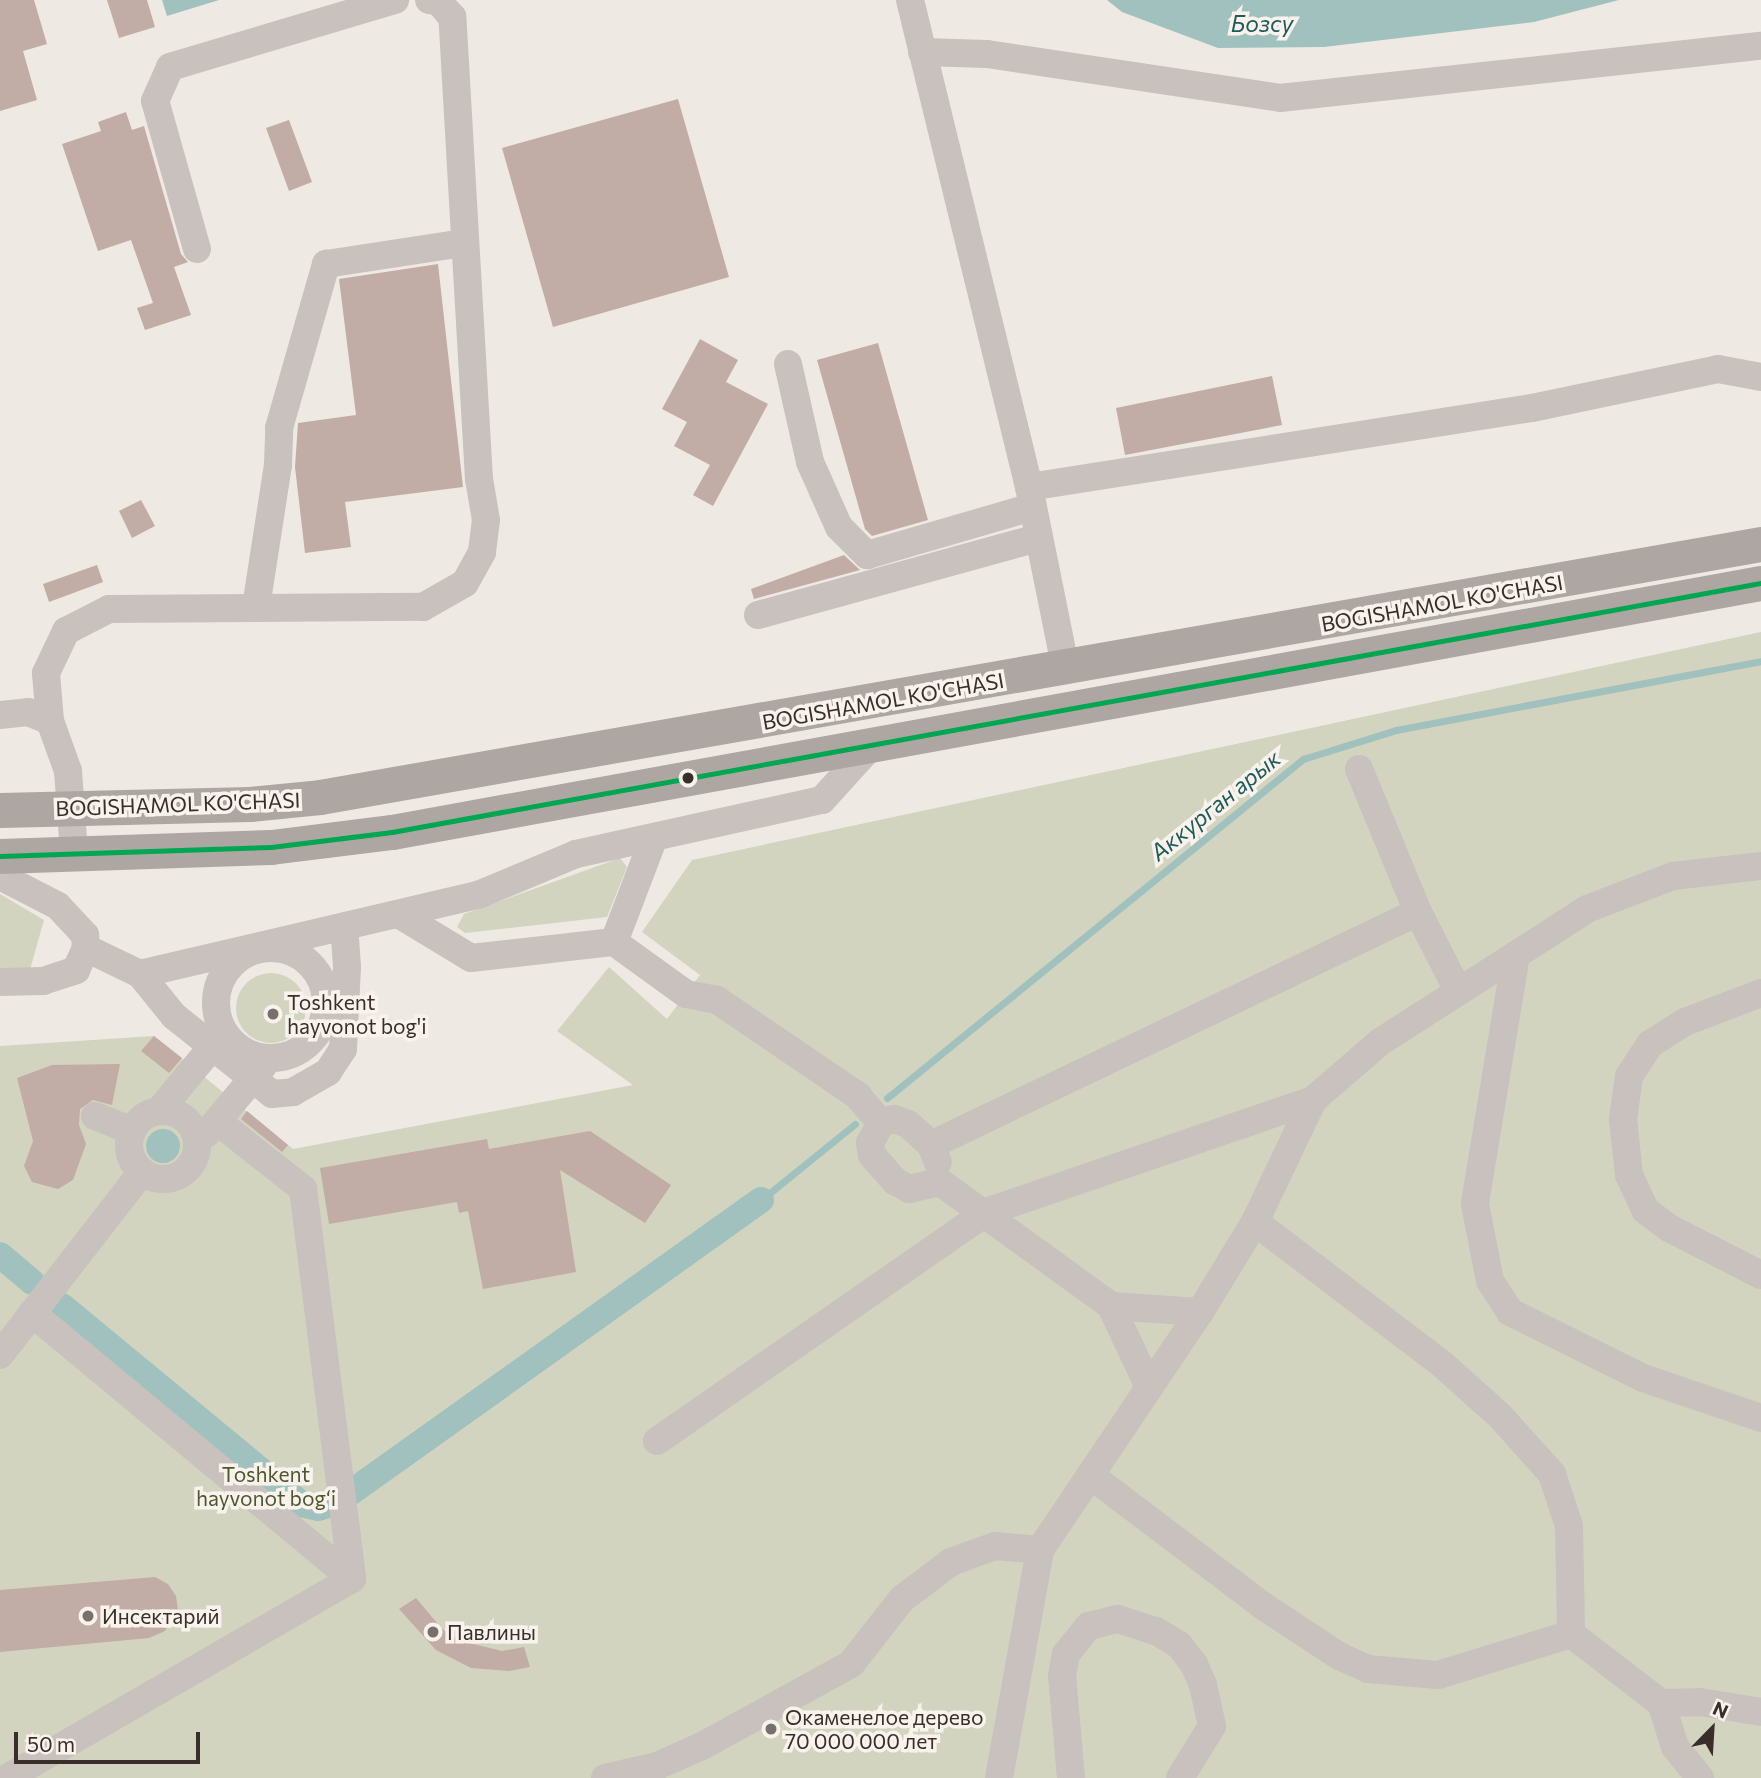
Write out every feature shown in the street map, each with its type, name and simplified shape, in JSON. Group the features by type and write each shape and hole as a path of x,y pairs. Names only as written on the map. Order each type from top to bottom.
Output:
{"main road":[{"name":"BOGISHAMOL KO'CHASI","path":"0,810 250,804 320,797 1066,670 1761,544"},
{"name":"BOGISHAMOL KO'CHASI","path":"0,856 332,842 1761,583"},
{"path":"1500,593 1491,613 1507,630"}],"street":[{"path":"197,249 155,102 170,67 395,0"},
{"path":"74,853 73,809 68,771 50,721 46,673 66,631 109,609 423,607 465,583 482,552 486,520 479,479 463,243 452,17 438,1 429,0"},
{"path":"910,0 1031,497 1066,670"},
{"path":"922,52 987,54 1280,98 1761,46"},
{"path":"256,607 265,530 278,465 279,428 326,264 463,243"},
{"path":"788,364 810,462 839,527 867,555 1031,497 1532,408 1718,369 1761,377"},
{"path":"758,615 1038,538"},
{"path":"0,715 28,712 50,721"},
{"path":"139,974 259,949 478,895 576,854 822,800 872,745"},
{"path":"1359,769 1418,912 1457,989"},
{"path":"614,942 654,837"},
{"path":"657,1441 986,1212 1313,1100 1380,1042 1457,989 1587,909 1673,876 1761,866"},
{"path":"0,876 58,906 81,928 86,948 76,970 43,981 0,982"},
{"path":"931,1145 1418,912"},
{"path":"400,915 471,958 614,942 686,993 717,1000 848,1089 881,1123"},
{"path":"86,948 139,974 174,1016 261,1069 272,1094 293,1092 328,1072 343,1049 347,967 344,928"},
{"path":"197,1145 261,1069 302,1050 323,1024 327,1007 322,982 307,961 293,952 259,949 243,956 220,982 217,1018 225,1047"},
{"path":"1516,955 1475,1203 1490,1281 1510,1312 1643,1378 1761,1418"},
{"path":"1761,993 1685,1022 1650,1044 1629,1076 1623,1119 1629,1175 1646,1210 1669,1228 1761,1275"},
{"path":"159,1111 171,1112 190,1124 197,1145 196,1156 183,1173 162,1180 142,1172 130,1153 132,1131 139,1121 159,1111 225,1047"},
{"path":"999,1778 1040,1550 1200,1312 1255,1222 1313,1100"},
{"path":"95,1116 132,1131"},
{"path":"940,1182 909,1189 895,1181 872,1155 870,1143 881,1123 894,1119 908,1124 931,1145 940,1182 986,1212 1111,1306 1149,1387"},
{"path":"217,1121 303,1188 352,1579"},
{"path":"0,1355 142,1172"},
{"path":"1255,1222 1442,1364 1500,1416 1552,1474 1569,1526 1571,1634"},
{"path":"1111,1306 1200,1312"},
{"path":"32,1313 352,1579"},
{"path":"1090,1475 1263,1606 1339,1656 1368,1669 1404,1675 1438,1675 1571,1634"},
{"path":"605,1778 657,1766 702,1746 851,1664 902,1599 951,1562 995,1546 1040,1550"},
{"path":"7,1778 352,1579"},
{"path":"1071,1778 1062,1676 1066,1654 1089,1626 1118,1619 1156,1631 1179,1645 1194,1664 1203,1685 1212,1726 1180,1778"},
{"path":"1571,1634 1661,1703 1675,1747 1700,1778"},
{"path":"1661,1703 1700,1702 1761,1712"}],"green space":[{"name":"Toshkent hayvonot bogʻi","path":"1761,632 1761,1778 0,1778 0,1046 154,1036 293,1149 633,1085 557,1031 609,967 667,1019 700,975 642,932 692,860"},
{"path":"620,858 627,867 607,917 465,933 457,927 464,914"},
{"path":"0,894 44,920 29,973 0,973"},
{"path":"271,973 296,983 306,1008 296,1033 271,1043 246,1033 236,1008 246,983"}],"water":[{"path":"162,0 219,0 167,16"},
{"name":"Бозсу","path":"1107,0 1619,0 1534,22 1324,47 1218,48 1122,12"},
{"path":"163,1129 175,1134 180,1146 175,1158 163,1163 151,1158 146,1146 151,1134"}],"building":[{"path":"0,0 34,0 47,44 23,51 37,100 0,111"},
{"path":"107,0 147,0 155,27 119,38"},
{"path":"678,99 729,277 553,327 502,148"},
{"path":"126,112 132,130 144,126 181,254 188,262 174,267 191,315 145,330 137,308 153,303 131,240 98,251 62,144 101,131 98,122"},
{"path":"289,120 312,182 289,191 266,128"},
{"path":"438,264 463,487 345,502 351,547 305,553 295,467 298,423 356,415 339,279"},
{"path":"700,339 738,360 726,382 768,404 713,506 693,495 710,465 674,446 687,422 662,409"},
{"path":"878,343 928,520 872,536 865,529 817,360"},
{"path":"1272,376 1282,425 1125,455 1116,408"},
{"path":"141,500 155,526 132,538 119,511"},
{"path":"844,555 860,570 754,599 751,589"},
{"path":"97,565 103,582 49,602 43,584"},
{"path":"154,1036 182,1058 169,1073 141,1051"},
{"path":"120,1064 112,1105 93,1100 80,1109 79,1125 86,1144 73,1180 58,1189 32,1182 24,1166 33,1141 17,1078 52,1065"},
{"path":"247,1111 288,1145 282,1152 241,1119"},
{"path":"590,1131 671,1185 645,1223 560,1170 576,1272 483,1289 468,1211 459,1213 457,1202 329,1224 320,1168 487,1139 489,1149"},
{"name":"Инсектарий","path":"155,1577 168,1584 176,1596 178,1610 165,1631 149,1638 0,1652 0,1590"},
{"name":"Павлины","path":"416,1598 442,1629 461,1641 502,1651 524,1647 530,1667 509,1671 471,1668 436,1650 399,1609"}],"waterway":[{"name":"Аккурган арык","path":"887,1098 1303,759 1396,730 1761,661"},
{"name":"Аккурган арык","path":"761,1200 855,1124"},
{"path":"62,1306 301,1504 318,1508 336,1503 761,1200"},
{"path":"0,1255 32,1282"}],"transit line":[{"path":"0,856 271,847 392,832 1761,583"}],"place":[{"name":"Toshkent hayvonot bog'i","path":"273,1014"},
{"name":"Инсектарий","path":"88,1616"},
{"name":"Павлины","path":"433,1632"},
{"name":"Окаменелое дерево 70 000 000 лет","path":"771,1729"}]}
